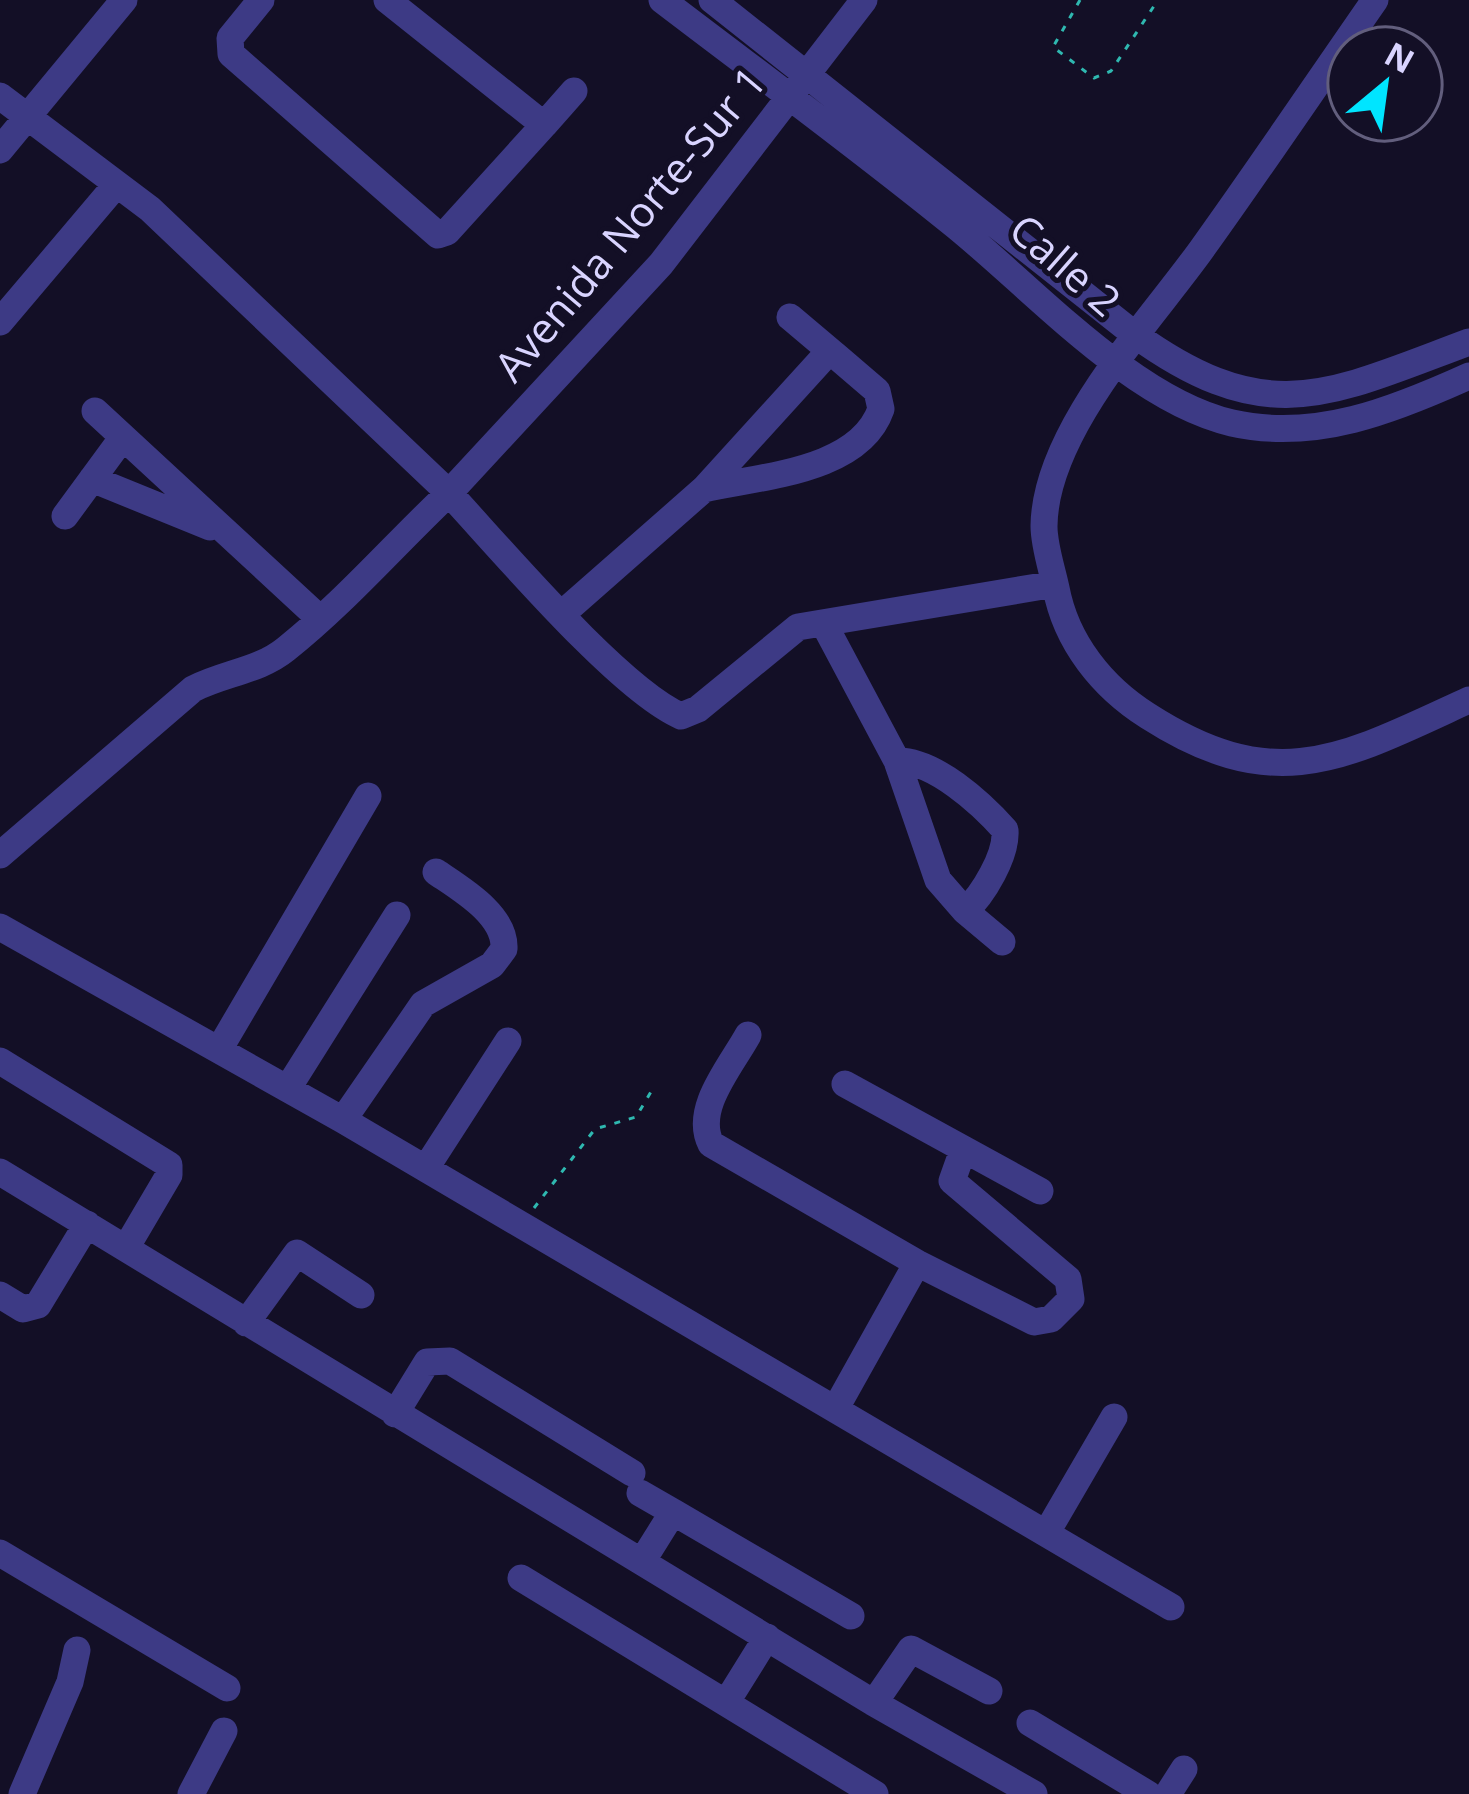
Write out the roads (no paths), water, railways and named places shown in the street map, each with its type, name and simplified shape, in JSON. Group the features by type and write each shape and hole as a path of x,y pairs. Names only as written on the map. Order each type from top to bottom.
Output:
{"street":[{"path":"0,150 124,0"},
{"path":"262,0 230,38 231,54 428,231 447,232 574,91"},
{"path":"387,0 544,125"},
{"name":"Calle 2","path":"662,0 792,96 1116,362 1207,416 1273,426 1344,424 1469,376"},
{"path":"712,0 1134,334 1195,373 1230,388 1296,396 1350,389 1469,342"},
{"name":"Avenida Norte-Sur 1","path":"0,855 193,689 224,673 253,670 286,649 449,493 661,264 863,0"},
{"path":"1375,0 1198,256 1116,362 1055,467 1044,526 1062,621 1113,694 1198,748 1255,764 1293,765 1363,749 1469,700"},
{"path":"0,96 150,209 449,493 563,613 664,709 681,716 698,709 798,627 1055,584"},
{"path":"0,322 116,185"},
{"path":"704,489 832,458 860,444 876,424 881,409 878,392 790,317"},
{"path":"563,613 704,489 814,365 835,356"},
{"path":"95,411 318,617"},
{"path":"65,516 123,437"},
{"path":"743,444 747,464 763,475"},
{"path":"92,479 226,533"},
{"path":"824,624 898,761 938,880 1002,942"},
{"path":"898,761 911,761 962,792 995,820 1006,839"},
{"path":"220,1048 368,796"},
{"path":"965,911 976,902 1022,814"},
{"path":"344,1120 423,1004 492,965 504,949 501,929 483,908 436,872"},
{"path":"288,1088 398,915"},
{"path":"0,927 220,1048 1172,1607"},
{"path":"748,1035 705,1113 703,1129 712,1144 917,1263 1034,1322 1051,1319 1071,1299 1068,1279 952,1181 963,1150"},
{"path":"426,1168 508,1041"},
{"path":"0,1061 169,1165 169,1175 126,1248"},
{"path":"845,1084 1040,1191"},
{"path":"0,1172 874,1703 1034,1794"},
{"path":"0,1295 22,1309 38,1305 87,1225"},
{"path":"246,1323 297,1253 362,1295"},
{"path":"836,1408 917,1263"},
{"path":"395,1414 427,1362 450,1361 673,1511 851,1616"},
{"path":"1047,1532 1114,1417"},
{"path":"643,1560 673,1511"},
{"path":"0,1552 227,1688"},
{"path":"521,1578 875,1794"},
{"path":"726,1702 766,1637"},
{"path":"874,1703 903,1643 989,1691"},
{"path":"22,1794 70,1682 77,1650"},
{"path":"1030,1723 1148,1794"},
{"path":"191,1794 224,1731"},
{"path":"1168,1794 1184,1769"}]}
